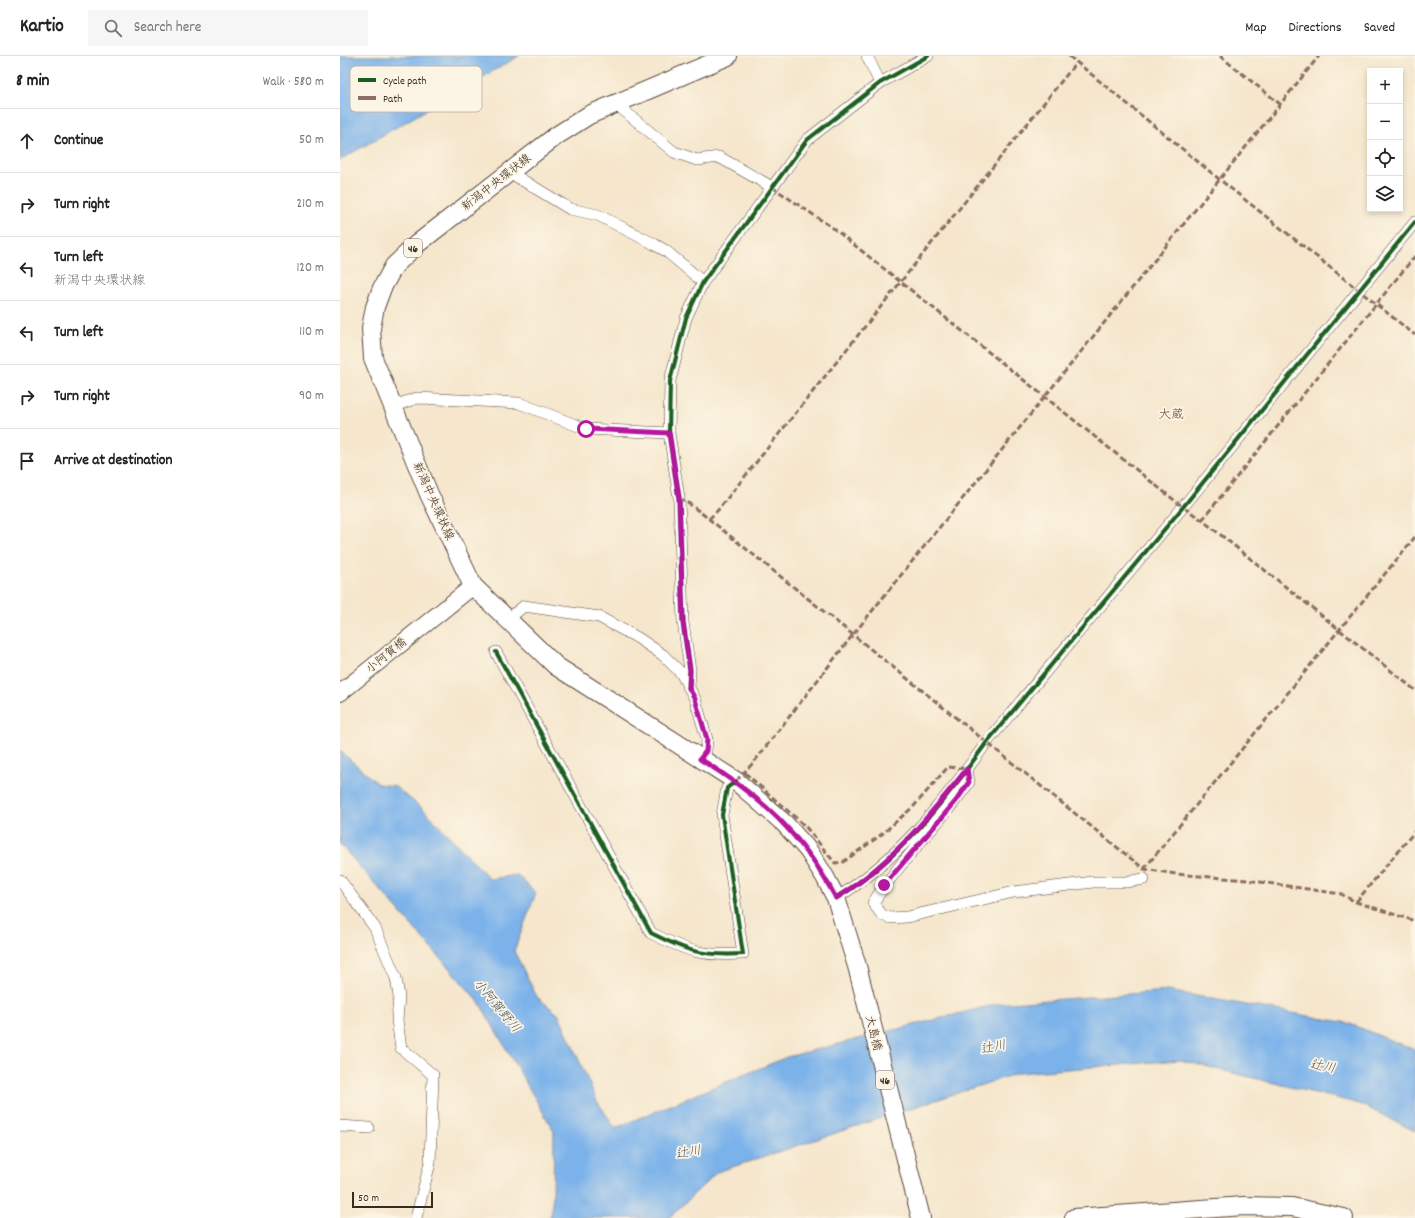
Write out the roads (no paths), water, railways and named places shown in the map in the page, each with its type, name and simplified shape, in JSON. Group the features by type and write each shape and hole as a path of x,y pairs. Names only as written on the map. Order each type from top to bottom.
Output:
{"main road":[{"name":"新潟中央環状線","path":"728,56 590,115 556,136 418,244 394,266 382,288 375,307 371,328 374,358 429,494 473,586 556,666 736,781 785,824 808,850 836,898 857,966"},
{"name":"大島橋","path":"857,966 921,1218"},
{"path":"1074,1218 1244,1206 1292,1207 1344,1218"}],"street":[{"path":"867,56 880,83"},
{"path":"689,688 690,670 683,622 679,498 669,433 670,381 686,318 703,282 807,140 880,83 928,56"},
{"path":"616,104 674,152 697,160 719,157 772,187"},
{"path":"509,172 570,209 598,215 654,244 666,251 703,282"},
{"path":"836,898 877,869 916,832 987,742 1198,489 1415,222"},
{"path":"394,406 416,398 519,403 586,429 669,433"},
{"name":"小阿賀橋","path":"340,693 473,586"},
{"path":"507,620 524,606 599,617 638,638 663,656 681,673 695,699 707,739 706,751 700,759"},
{"path":"496,652 651,933 681,948 706,955 743,954 722,815 727,788 736,781"},
{"path":"967,769 969,782 956,801 884,885 873,903 882,916 890,918 907,917 1022,891 1093,882 1126,882 1144,879"},
{"path":"340,880 375,928 396,978 399,997 397,1020 401,1048 433,1075 430,1162 416,1218"},
{"path":"340,1126 369,1128"}],"water":[{"path":"340,56 519,56 482,77 482,66 350,66 350,112 423,112 340,160"},
{"path":"340,751 378,784 394,786 424,810 490,879 517,875 536,893 514,951 537,997 559,1015 597,1101 615,1128 787,1057 997,1004 1168,991 1348,1023 1415,1050 1415,1131 1360,1104 1180,1060 1018,1073 717,1172 669,1218 550,1218 553,1195 554,1131 479,1002 340,844"}],"district":[{"name":"大蔵","path":"1171,413"}],"water label":[{"name":"小阿賀野川","path":"498,1005"},
{"name":"辻川","path":"993,1046"},
{"name":"辻川","path":"1323,1065"},
{"name":"辻川","path":"688,1151"}]}
